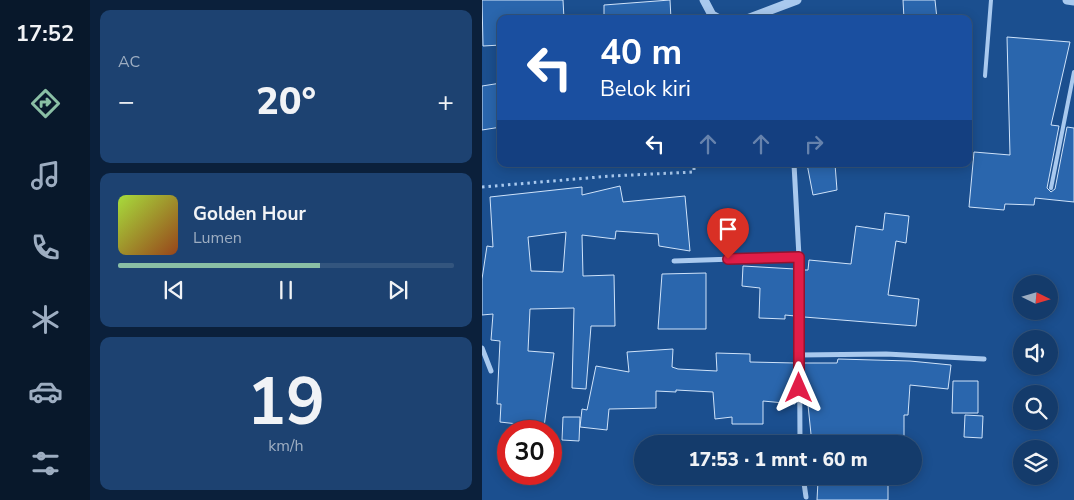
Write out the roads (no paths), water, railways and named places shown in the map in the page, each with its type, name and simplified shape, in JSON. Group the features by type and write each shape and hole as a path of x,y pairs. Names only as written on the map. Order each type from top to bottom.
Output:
{"street":[{"path":"704,0 712,15"},
{"path":"763,15 797,0"},
{"path":"1067,0 1074,1"},
{"path":"794,167 799,257 800,435"},
{"path":"674,261 799,257"},
{"path":"482,348 491,371"},
{"path":"799,355 886,354 984,359"},
{"path":"804,485 806,498"}],"lane":[{"path":"985,76 990,0"},
{"path":"1051,188 1074,72"}]}
